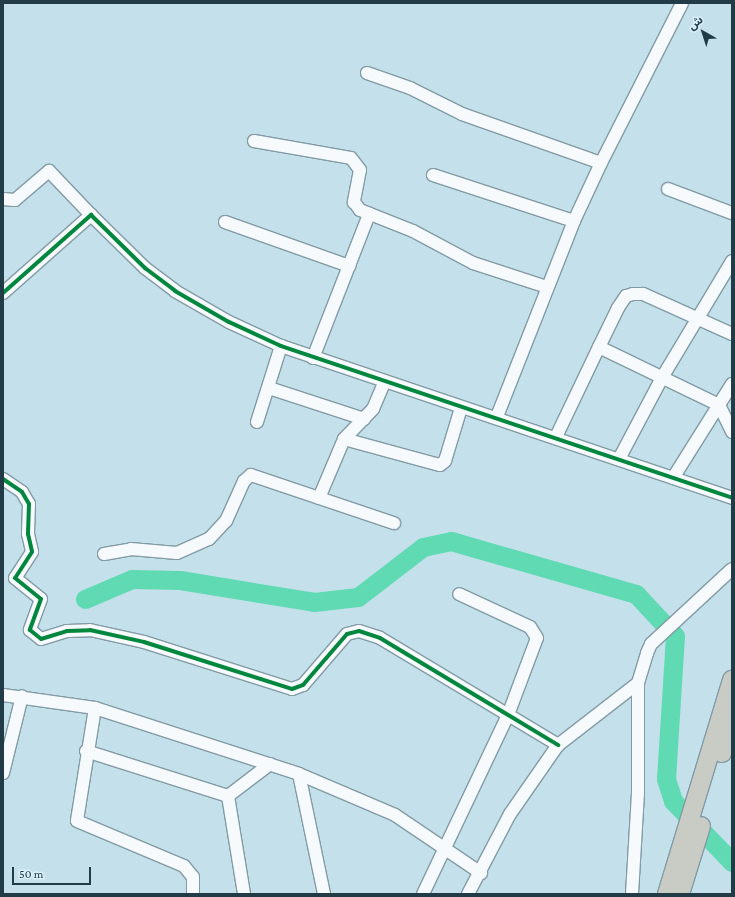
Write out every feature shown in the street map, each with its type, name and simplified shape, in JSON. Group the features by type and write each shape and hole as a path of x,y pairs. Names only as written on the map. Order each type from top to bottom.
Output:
{"highway":[{"path":"680,894 689,868 698,817 732,680"},
{"path":"667,894 682,848 698,817 732,720"}],"street":[{"path":"497,416 574,220 601,163 682,3"},
{"path":"367,73 410,88 462,114 601,163"},
{"path":"254,141 356,161 360,170 354,202 369,214 413,231 473,263 547,287"},
{"path":"3,199 15,200 49,171 145,268 175,291 229,322 281,346 312,358 461,408 497,416 732,498"},
{"path":"433,175 574,220"},
{"path":"668,189 732,213"},
{"path":"312,358 369,214"},
{"path":"4,290 91,215"},
{"path":"224,222 349,266"},
{"path":"619,459 663,376 732,261"},
{"path":"556,437 599,347 626,296 643,294 698,316 732,334"},
{"path":"257,422 269,388 281,346"},
{"path":"599,347 663,376 719,405 732,432"},
{"path":"319,498 344,439 373,409 384,383"},
{"path":"673,478 732,384"},
{"path":"269,388 364,419"},
{"path":"344,439 440,465 445,461 461,408"},
{"path":"104,554 131,549 177,553 209,539 226,521 244,480 251,475 394,523"},
{"path":"3,479 22,492 29,504 28,534 32,552 15,578 41,599 30,630 41,639 74,630 111,634 292,689 303,685 347,634 359,631 380,638 558,745"},
{"path":"632,894 638,794 638,683 651,644 732,569"},
{"path":"423,894 508,715 537,634 530,627 460,594"},
{"path":"468,894 481,872 510,814 558,745 638,683"},
{"path":"3,695 22,696 95,708 299,774 395,815 481,872"},
{"path":"3,773 22,696"},
{"path":"95,708 86,751 78,821 184,866 193,877 192,894"},
{"path":"86,751 228,796"},
{"path":"228,796 270,764"},
{"path":"299,774 324,894"},
{"path":"228,796 244,894"}],"waterway":[{"path":"85,599 132,579 180,580 314,602 358,597 423,547 451,541 636,594 675,636 666,779 673,801 732,862"}],"cycle path":[{"path":"3,293 91,215 145,268 175,291 229,322 281,346 732,498"},
{"path":"3,479 22,492 29,504 28,534 32,552 15,578 41,599 30,630 41,639 67,631 90,630 144,642 292,689 303,685 347,634 359,631 380,638 558,745"}]}
